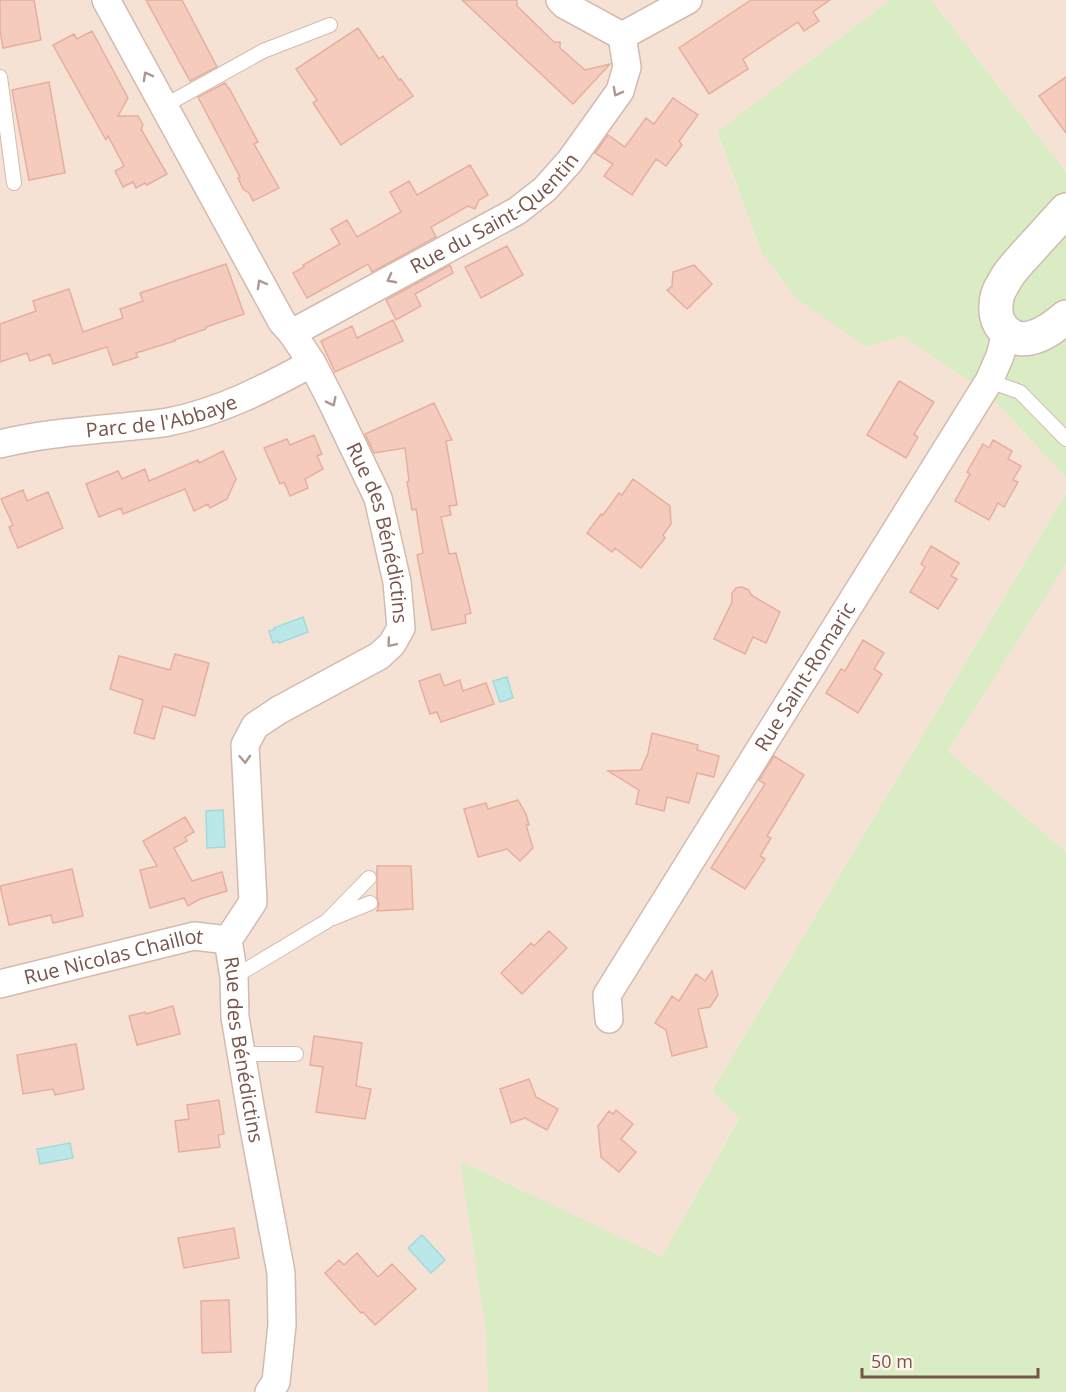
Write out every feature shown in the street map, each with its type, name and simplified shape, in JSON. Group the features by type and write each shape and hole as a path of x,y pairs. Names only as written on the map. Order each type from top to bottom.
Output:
{"street":[{"name":"Rue des Bénédictins","path":"106,0 282,322 312,363 331,400 378,498 397,582 401,628 393,644 379,656 279,710 255,726 245,745 253,902 228,940 234,977 235,1017 281,1273 282,1325 276,1382 269,1392"},
{"path":"560,0 565,5 622,36 688,0"},
{"name":"Rue du Saint-Quentin","path":"292,333 517,211 545,189 570,161 620,91 627,67 622,36"},
{"path":"1066,210 1003,282 996,307 998,320 1006,333 1016,338 1029,339 1052,328 1066,317"},
{"name":"Rue Saint-Romaric","path":"609,1019 607,995 990,381 1006,333"},
{"name":"Parc de l'Abbaye","path":"0,444 61,433 168,422 219,408 312,363"},
{"name":"Rue Nicolas Chaillot","path":"0,984 194,936 228,940"}],"lane":[{"path":"164,106 263,51 330,25"},
{"path":"0,76 14,183"},
{"path":"990,381 1020,392 1066,439"},
{"path":"327,921 369,878"},
{"path":"234,977 327,921 370,903"},
{"path":"242,1057 251,1054 296,1054"}],"shaded area":[{"path":"0,0 890,0 717,133 761,251 866,347 903,336 990,395 1066,478 1066,493 712,1091 739,1117 662,1258 460,1161 486,1333 488,1392 0,1392"},
{"path":"931,0 1066,0 1066,172"},
{"path":"1066,564 1066,852 948,751"}],"green space":[{"path":"890,0 931,0 1066,172 1066,478 990,395 903,336 866,347 797,299 761,251 717,132"},
{"path":"1066,493 1066,564 948,751 1066,852 1066,1392 488,1392 486,1333 460,1161 662,1257 739,1118 712,1091"}],"water":[{"path":"303,617 308,632 273,643 269,631"},
{"path":"507,677 513,698 500,702 493,681"},
{"path":"223,810 225,847 207,848 206,811"},
{"path":"70,1143 73,1158 40,1164 37,1149"},
{"path":"422,1235 445,1260 431,1273 408,1248"}],"building":[{"path":"0,0 34,0 41,40 3,48 0,30"},
{"path":"146,0 182,0 217,67 190,81"},
{"path":"462,0 517,0 517,6 554,42 560,42 560,48 585,70 610,64 573,104"},
{"path":"751,0 830,0 813,12 819,21 804,31 798,22 743,59 748,69 709,94 679,48"},
{"path":"358,28 379,59 383,56 413,96 341,145 313,103 317,100 296,69"},
{"path":"92,31 128,98 118,116 138,116 143,125 141,129 167,174 147,185 145,183 136,188 133,182 123,187 115,171 124,166 108,136 106,140 53,45 74,34 77,39"},
{"path":"1066,77 1066,133 1039,96"},
{"path":"49,82 65,173 29,180 12,90"},
{"path":"225,83 258,142 254,144 279,188 253,201 249,193 243,189 238,178 240,177 198,97"},
{"path":"673,98 698,115 679,141 682,145 666,166 656,159 632,195 604,176 613,164 595,153 608,135 625,147 646,118 654,124"},
{"path":"470,165 488,195 479,200 475,209 468,206 431,227 436,237 372,272 368,264 307,298 293,273 340,244 331,229 347,220 357,237 401,212 390,192 409,181 417,195"},
{"path":"507,246 523,275 481,298 465,267"},
{"path":"226,264 244,314 175,341 136,353 138,357 113,365 107,347 53,364 50,354 30,361 27,353 0,362 0,324 36,311 33,301 69,289 83,332 123,318 120,309 143,301 140,293"},
{"path":"450,265 453,273 415,294 421,306 396,320 386,300"},
{"path":"694,265 712,284 687,309 667,290 672,286 673,272"},
{"path":"393,320 403,341 335,372 321,341 352,326 357,338"},
{"path":"899,381 934,402 914,434 918,437 906,458 867,435"},
{"path":"434,403 452,440 446,441 457,505 449,506 451,515 441,517 449,554 456,553 471,613 465,615 466,623 432,630 417,555 423,553 416,509 412,510 407,482 409,481 405,448 374,453 365,434"},
{"path":"314,435 322,454 317,456 323,469 305,479 308,488 290,496 284,482 280,484 264,448 287,439 290,445"},
{"path":"993,440 1012,451 1008,459 1021,466 1013,480 1018,482 1004,507 998,503 989,520 955,501 970,474 967,472 983,444 989,448"},
{"path":"223,451 236,479 227,499 210,508 208,504 194,511 185,489 123,514 121,508 99,517 86,484 118,471 122,479 145,469 149,481 198,460 199,463"},
{"path":"633,479 670,506 671,524 663,535 665,538 641,568 615,548 612,552 587,533 619,493 622,495"},
{"path":"23,490 27,501 48,492 63,528 18,548 9,527 13,525 1,499"},
{"path":"931,546 959,563 951,576 957,579 938,609 910,592 925,567 921,564"},
{"path":"742,587 780,612 766,643 753,637 745,654 714,639 732,602 732,593 736,588"},
{"path":"863,640 884,653 874,669 882,674 858,713 826,693 841,669 845,671"},
{"path":"175,654 209,663 195,716 163,706 154,739 134,733 143,700 110,689 119,656 170,670"},
{"path":"440,674 444,686 460,680 463,691 486,683 494,704 441,722 437,712 430,714 419,681"},
{"path":"652,733 698,745 697,750 719,756 714,777 697,773 689,803 667,797 664,811 636,804 639,790 608,771 641,770 648,753"},
{"path":"774,756 804,775 767,836 771,838 760,856 765,859 745,889 711,868 765,784 759,780"},
{"path":"518,800 526,814 529,825 526,825 533,848 520,861 507,849 478,857 464,809 486,803 488,809"},
{"path":"185,817 194,832 185,837 187,841 174,848 192,881 222,872 227,891 200,899 188,906 184,898 150,908 140,870 157,866 143,841"},
{"path":"377,866 411,866 413,909 377,911 379,904"},
{"path":"72,869 83,916 53,923 51,915 9,925 0,886"},
{"path":"549,931 567,948 522,994 501,973 531,943 534,946"},
{"path":"712,971 718,995 710,1007 698,1009 707,1047 672,1056 666,1030 655,1023 672,996 679,1001 696,974 705,981"},
{"path":"173,1006 180,1034 137,1045 129,1016 145,1012 146,1014"},
{"path":"314,1036 362,1043 356,1086 371,1089 365,1119 316,1112 323,1067 310,1065"},
{"path":"76,1044 84,1089 55,1095 53,1089 23,1094 17,1055"},
{"path":"529,1079 536,1097 558,1109 547,1130 525,1118 511,1123 500,1089"},
{"path":"219,1100 224,1134 218,1135 220,1147 179,1152 175,1121 189,1119 187,1105"},
{"path":"616,1110 633,1124 621,1139 636,1152 619,1172 601,1157 598,1126 609,1111 613,1114"},
{"path":"234,1228 239,1258 184,1268 178,1238"},
{"path":"357,1253 378,1277 392,1264 416,1289 375,1325 325,1273 339,1260 344,1265"},
{"path":"229,1300 231,1352 202,1353 201,1301"}]}
